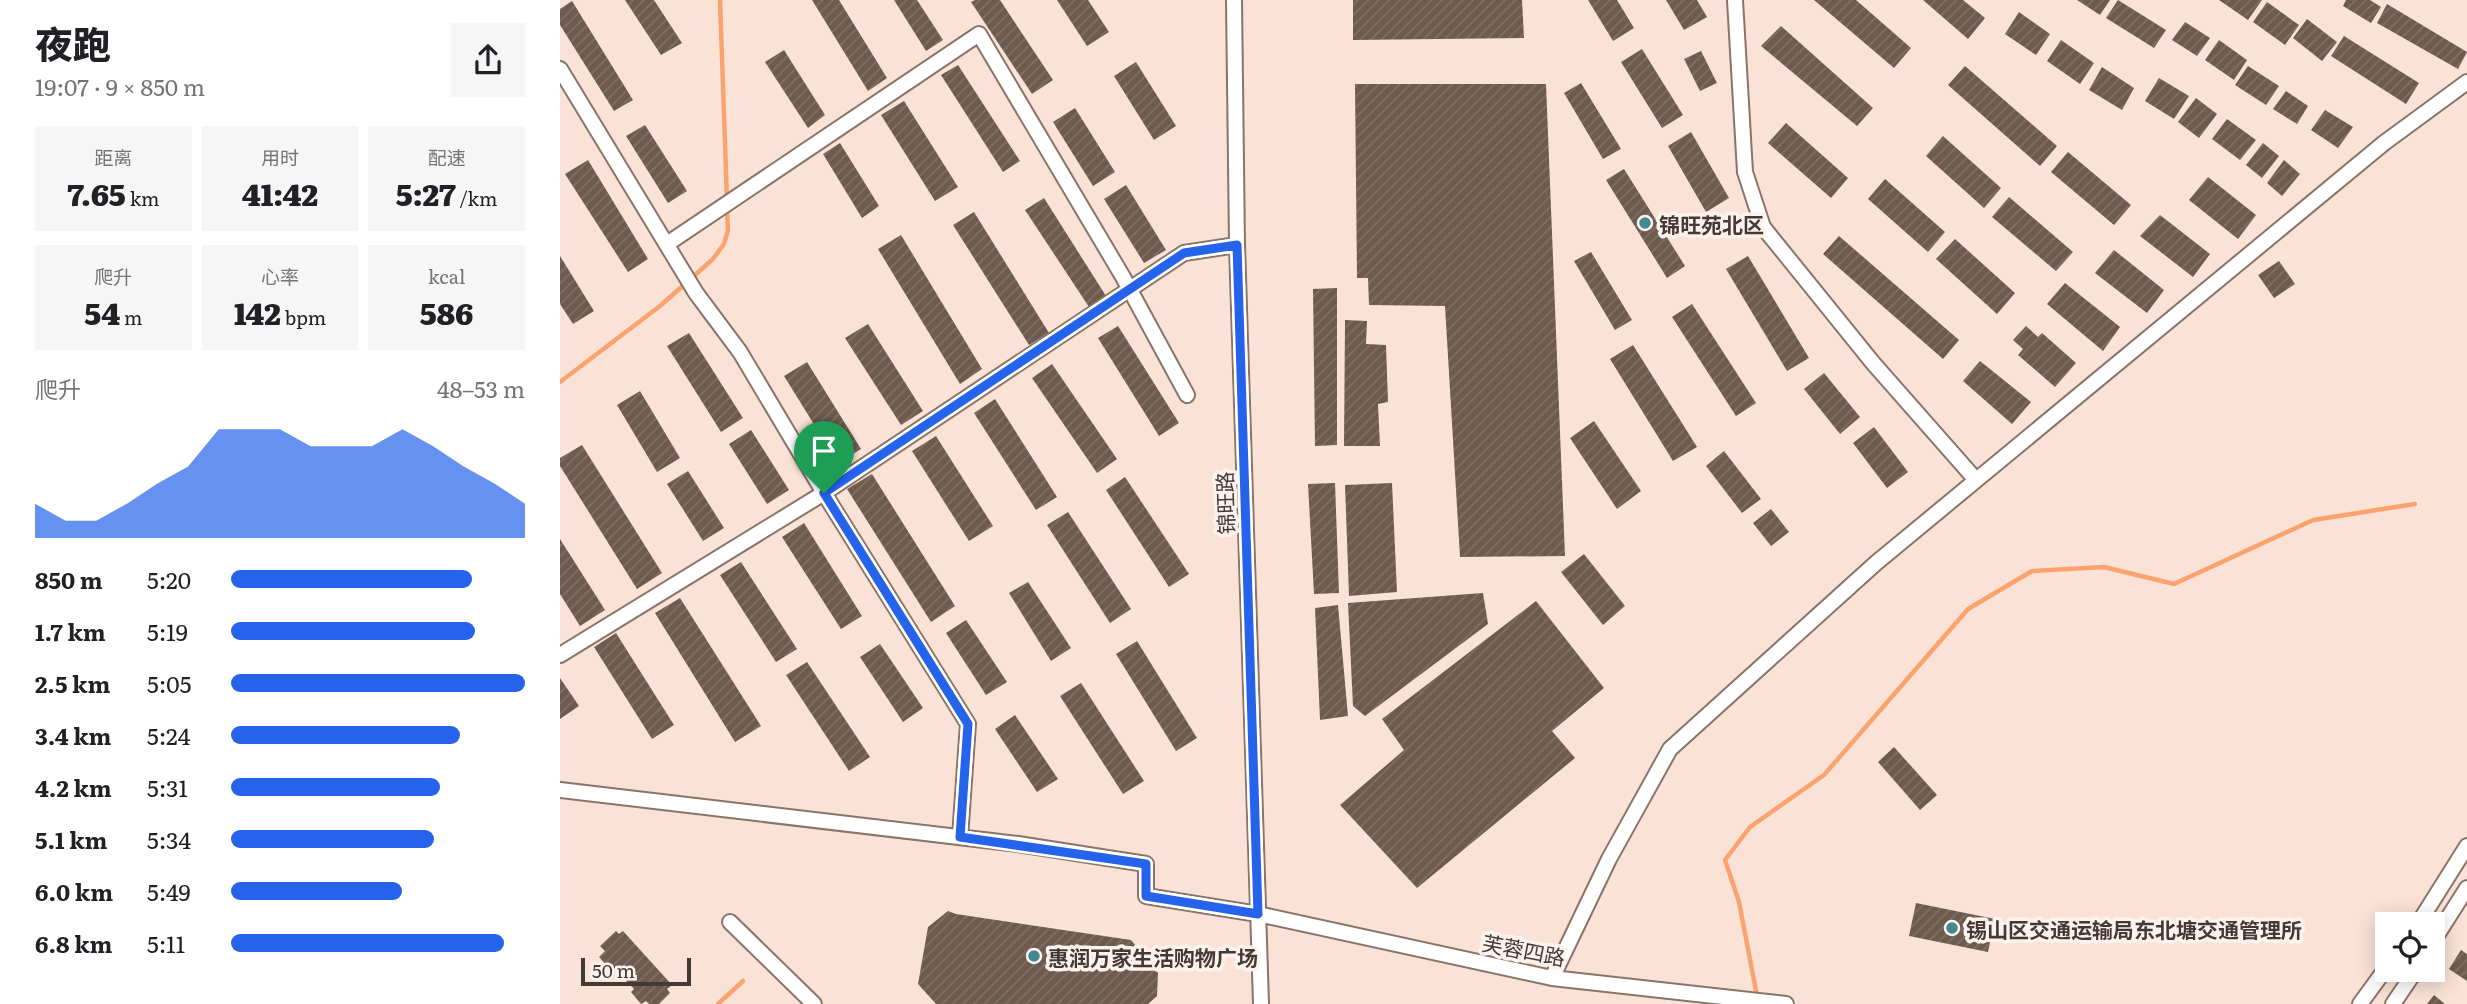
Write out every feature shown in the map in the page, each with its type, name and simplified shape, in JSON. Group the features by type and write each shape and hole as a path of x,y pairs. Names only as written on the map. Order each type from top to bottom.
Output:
{"street":[{"name":"锦旺路","path":"1234,0 1237,245 1261,1004"},
{"path":"1735,0 1745,172 1763,227 1873,363 1976,480"},
{"path":"667,244 979,34 1129,289 1187,396"},
{"path":"560,69 696,293 740,352 968,724 960,837 560,790"},
{"path":"1552,978 1609,859 1671,749 1876,563 2384,143 2467,82"},
{"path":"560,655 824,493 1184,253 1237,245"},
{"name":"芙蓉四路","path":"960,837 1146,864 1146,896 1258,914 1552,978 1784,1004"},
{"path":"2426,912 2467,846"},
{"path":"2445,923 2467,888"},
{"path":"730,922 814,1004"},
{"path":"2360,1004 2376,982"},
{"path":"2393,1004 2408,982"}],"building":[{"path":"625,0 654,0 682,43 661,55"},
{"path":"812,0 839,0 887,78 868,91"},
{"path":"894,0 917,0 943,40 926,51"},
{"path":"1000,0 1053,80 1032,94 971,2"},
{"path":"1057,0 1088,0 1109,32 1087,46"},
{"path":"1353,0 1522,0 1524,38 1353,40"},
{"path":"1588,0 1617,0 1634,28 1613,41"},
{"path":"1666,0 1697,0 1707,17 1684,30"},
{"path":"1814,0 1856,0 1911,48 1894,68"},
{"path":"1923,0 1963,0 1985,18 1968,39"},
{"path":"2077,0 2110,0 2100,15"},
{"path":"2118,0 2166,30 2154,48 2106,18"},
{"path":"2219,0 2262,0 2248,20"},
{"path":"2346,0 2370,0 2381,7 2371,23 2343,6"},
{"path":"572,1 633,100 614,111 560,25 560,9"},
{"path":"2267,2 2299,25 2285,45 2253,22"},
{"path":"2387,4 2467,52 2458,69 2377,23"},
{"path":"2019,12 2050,34 2036,55 2005,34"},
{"path":"2307,19 2337,42 2322,61 2293,38"},
{"path":"2185,22 2210,38 2197,56 2172,40"},
{"path":"1781,26 1873,108 1857,126 1761,46"},
{"path":"2344,36 2419,83 2406,104 2331,56"},
{"path":"2061,40 2094,63 2080,84 2047,61"},
{"path":"2219,40 2247,60 2234,80 2205,60"},
{"path":"1642,49 1683,115 1662,128 1621,62"},
{"path":"784,50 825,115 808,128 765,62"},
{"path":"1701,51 1717,83 1700,91 1684,59"},
{"path":"1136,62 1176,126 1154,140 1114,76"},
{"path":"958,65 1020,161 1003,172 941,75"},
{"path":"1965,66 2057,146 2040,166 1948,85"},
{"path":"2248,66 2279,86 2266,105 2235,85"},
{"path":"2102,67 2134,88 2122,110 2089,90"},
{"path":"2159,78 2189,96 2174,119 2145,101"},
{"path":"1581,83 1621,149 1603,159 1564,93"},
{"path":"1355,84 1546,84 1565,556 1460,557 1445,306 1369,305 1368,278 1357,278"},
{"path":"2286,91 2308,106 2297,124 2273,109"},
{"path":"2196,98 2217,114 2199,138 2178,122"},
{"path":"904,101 958,187 935,201 881,115"},
{"path":"1075,108 1115,172 1093,186 1053,122"},
{"path":"2325,110 2353,127 2338,148 2311,130"},
{"path":"2227,119 2256,140 2240,160 2212,139"},
{"path":"1786,123 1848,178 1831,198 1768,143"},
{"path":"645,125 687,191 668,203 626,136"},
{"path":"1691,132 1729,198 1706,212 1668,146"},
{"path":"1943,136 2001,188 1984,208 1926,156"},
{"path":"840,143 879,206 862,218 823,154"},
{"path":"2263,143 2279,156 2262,178 2246,165"},
{"path":"2068,152 2131,205 2114,225 2051,172"},
{"path":"588,160 648,259 628,272 565,174"},
{"path":"2284,160 2300,174 2282,196 2267,183"},
{"name":"锦旺苑北区","path":"1624,169 1685,266 1667,278 1606,180"},
{"path":"2208,177 2256,215 2238,239 2189,200"},
{"path":"1885,179 1945,232 1928,252 1868,199"},
{"path":"1126,185 1166,250 1144,263 1104,199"},
{"path":"2009,197 2073,252 2056,271 1992,217"},
{"path":"1044,198 1106,296 1089,307 1025,210"},
{"path":"974,212 1049,333 1029,345 953,225"},
{"path":"2160,215 2210,254 2193,277 2140,236"},
{"path":"901,235 982,369 960,384 878,249"},
{"path":"1839,236 1959,340 1943,359 1823,254"},
{"path":"1955,239 2015,293 1997,314 1936,259"},
{"path":"2114,250 2164,290 2147,313 2095,273"},
{"path":"1591,252 1632,320 1615,330 1574,261"},
{"path":"560,256 594,311 573,324 560,304"},
{"path":"1748,256 1809,358 1787,371 1726,269"},
{"path":"2279,261 2295,284 2274,298 2258,275"},
{"path":"2065,283 2120,327 2103,351 2047,304"},
{"path":"1337,288 1337,445 1315,446 1313,289"},
{"path":"1692,304 1756,403 1736,416 1672,317"},
{"path":"1345,320 1367,321 1366,344 1386,345 1388,402 1378,404 1380,446 1344,446"},
{"path":"868,324 923,411 901,425 845,338"},
{"path":"1118,326 1179,423 1159,436 1098,338"},
{"path":"2026,326 2038,337 2042,333 2076,363 2055,387 2018,355 2023,349 2013,340"},
{"path":"689,333 743,418 721,432 667,346"},
{"path":"1633,345 1697,447 1673,461 1610,359"},
{"path":"1980,361 2031,402 2012,424 1963,381"},
{"path":"807,362 861,449 838,463 784,376"},
{"path":"1052,364 1117,459 1097,473 1032,378"},
{"path":"1824,373 1860,417 1840,434 1804,389"},
{"path":"640,391 680,458 657,472 617,405"},
{"path":"995,399 1057,497 1036,510 974,413"},
{"path":"1594,421 1641,491 1617,509 1570,438"},
{"path":"1874,427 1908,472 1887,488 1853,443"},
{"path":"751,430 789,490 767,504 729,444"},
{"path":"936,436 993,526 969,541 912,451"},
{"path":"582,445 662,573 637,589 560,466 560,458"},
{"path":"1724,451 1761,499 1742,513 1706,466"},
{"path":"688,471 724,528 703,541 667,484"},
{"path":"872,474 955,606 931,622 847,489"},
{"path":"1125,477 1189,574 1169,587 1106,490"},
{"path":"1335,483 1339,593 1314,594 1308,484"},
{"path":"1392,483 1397,592 1349,596 1345,485"},
{"path":"1771,509 1789,532 1771,546 1753,523"},
{"path":"1068,512 1131,609 1110,623 1047,525"},
{"path":"804,523 862,616 841,629 782,537"},
{"path":"560,539 605,610 580,626 560,594"},
{"path":"1584,554 1625,606 1603,625 1561,572"},
{"path":"741,562 797,649 776,662 720,575"},
{"path":"1028,582 1071,648 1051,661 1009,593"},
{"path":"1483,593 1488,624 1365,716 1353,706 1348,603"},
{"path":"680,598 761,726 735,742 655,613"},
{"path":"1536,601 1604,688 1552,731 1575,758 1417,888 1340,805 1404,750 1382,719"},
{"path":"1338,605 1348,716 1320,720 1315,608"},
{"path":"966,620 1007,682 986,695 946,633"},
{"path":"616,633 674,725 652,739 594,647"},
{"path":"1137,641 1197,738 1176,751 1116,654"},
{"path":"880,644 923,708 903,722 860,657"},
{"path":"807,662 870,757 849,771 786,675"},
{"path":"560,678 579,706 560,719"},
{"path":"1081,683 1144,781 1123,794 1060,696"},
{"path":"1015,715 1058,779 1037,792 995,729"},
{"path":"1894,747 1937,795 1920,810 1878,762"},
{"name":"锡山区交通运输局东北塘交通管理所","path":"1916,903 1995,919 1988,952 1909,936"},
{"name":"惠润万家生活购物广场","path":"948,911 1131,940 1158,973 1157,996 1148,1004 936,1004 918,984 928,927"},
{"path":"616,931 619,934 623,931 672,985 667,989 670,993 659,1004 649,1004 646,1001 641,1004 631,992 634,989 599,957 605,951 600,946"},
{"path":"2461,950 2467,954 2467,981 2449,969"},
{"path":"2434,995 2445,1004 2427,1004"}],"waterway":[{"path":"720,0 727,200"},
{"path":"560,382 660,306 713,259 724,244 728,230 727,209"},
{"path":"1757,996 1739,902 1725,860 1750,827 1824,775 1968,609 2032,571 2104,567 2174,584 2313,520 2415,504"},
{"path":"718,1004 743,981"}],"place":[{"name":"锦旺苑北区","path":"1645,223"},
{"name":"锡山区交通运输局东北塘交通管理所","path":"1952,928"},
{"name":"惠润万家生活购物广场","path":"1034,956"}],"route":[{"path":"1237,245 1258,914 1146,896 1146,864 960,837 968,724 824,493 1184,253 1237,245"}]}
